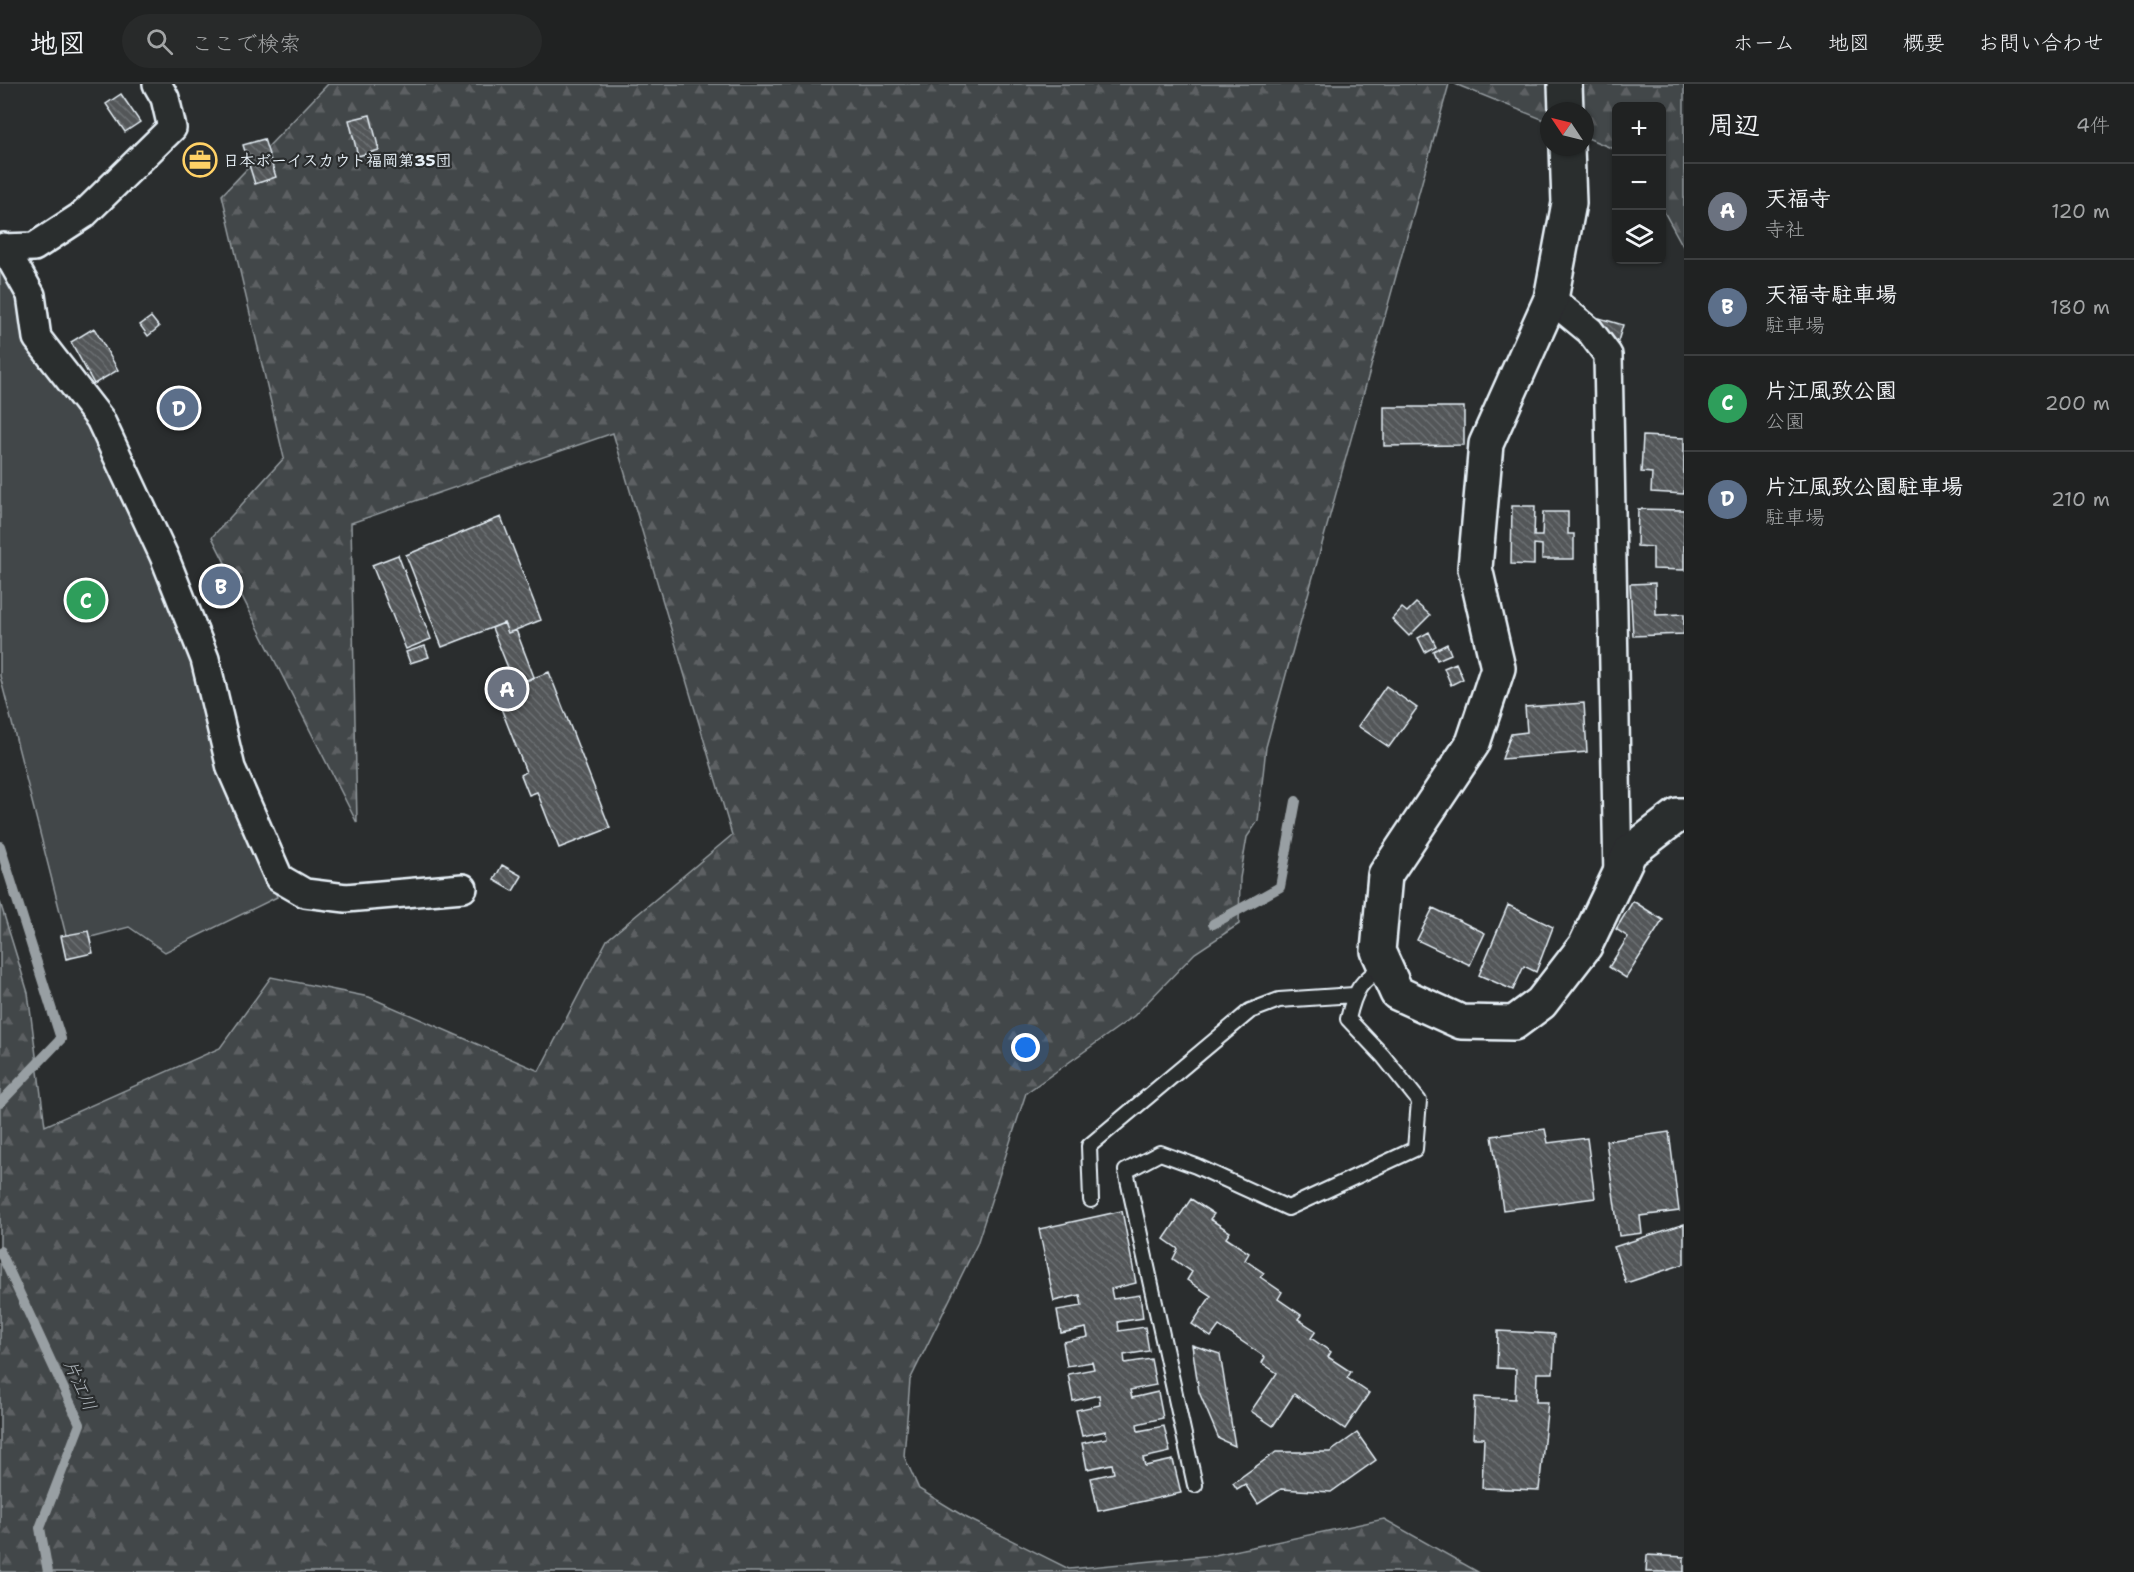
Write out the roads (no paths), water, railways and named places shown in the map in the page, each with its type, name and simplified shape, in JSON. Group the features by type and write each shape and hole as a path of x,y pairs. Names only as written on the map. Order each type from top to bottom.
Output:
{"street":[{"path":"2,247 34,247 83,215 172,128 165,98 157,84"},
{"path":"1565,84 1566,102"},
{"path":"1567,156 1569,203 1551,298 1486,444 1475,568 1498,668 1473,743 1385,875 1378,951 1397,993 1461,1022 1514,1023 1541,1003 1585,946 1630,852 1678,815 1684,815"},
{"path":"2,247 31,296 37,338 100,418 164,556 205,659 231,768 279,878 305,893 346,898 464,888"},
{"path":"1551,298 1590,331 1608,355 1618,877"}],"lane":[{"path":"1195,1485 1126,1171 1160,1154 1196,1166 1288,1208 1415,1149 1419,1101 1383,1056 1348,1018 1354,995 1363,980 1385,965"},
{"path":"1091,1200 1089,1146 1250,1011 1279,1000 1354,995"}],"waterway":[{"path":"1213,924 1280,887 1296,801"},
{"name":"片江川","path":"0,846 61,1039 0,1103"},
{"name":"片江川","path":"0,1251 80,1424 40,1528 48,1572"}],"place":[{"name":"日本ボーイスカウト福岡第35団","path":"200,160"},
{"name":"片江風致公園駐車場","path":"179,408"},
{"name":"天福寺駐車場","path":"221,586"},
{"name":"片江風致公園","path":"86,600"},
{"name":"天福寺","path":"507,689"}]}
